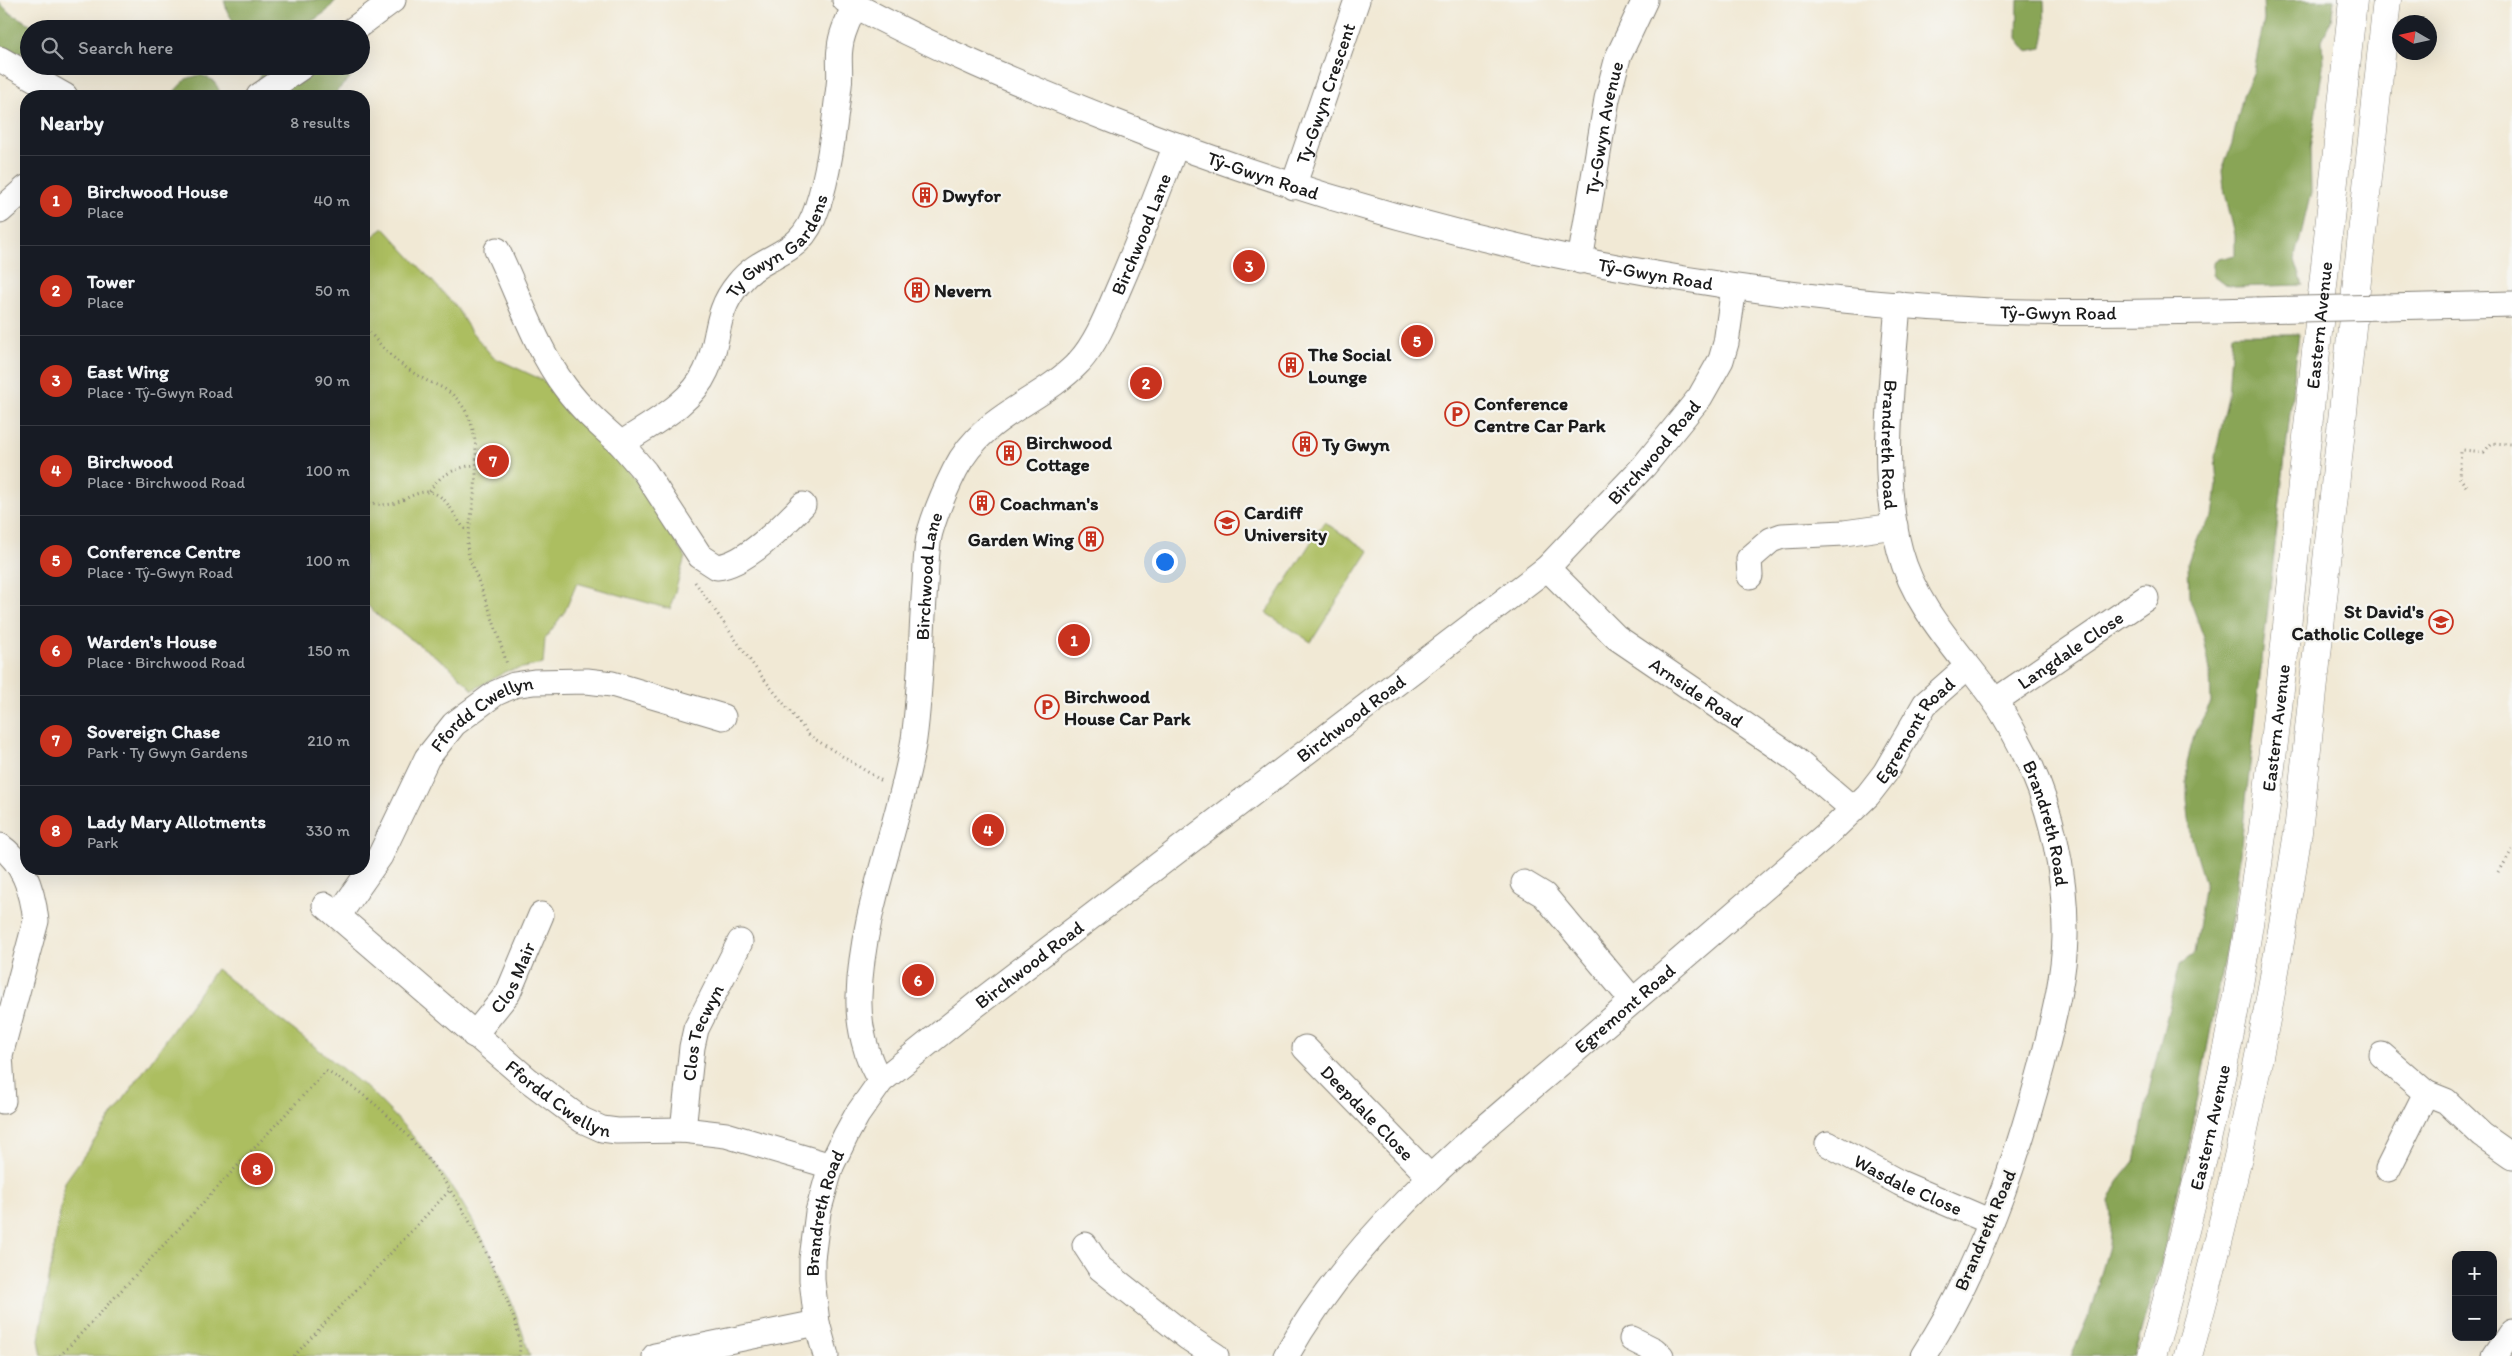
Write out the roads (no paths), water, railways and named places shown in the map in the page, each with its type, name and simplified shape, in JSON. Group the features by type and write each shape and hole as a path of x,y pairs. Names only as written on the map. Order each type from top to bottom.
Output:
{"highway":[{"name":"Eastern Avenue","path":"2152,1356 2211,1121 2234,1009 2255,885 2276,734 2353,0"},
{"name":"Eastern Avenue","path":"2188,1356 2213,1260 2250,1100 2283,928 2298,832 2387,0"}],"street":[{"path":"366,20 393,0"},
{"name":"Ty-Gwyn Crescent","path":"1293,187 1357,0"},
{"name":"Ty-Gwyn Avenue","path":"1580,261 1607,99 1618,57 1645,0"},
{"name":"Tŷ-Gwyn Road","path":"850,3 1018,82 1176,145 1293,187 1434,227 1580,261 1734,287 1898,304 2050,312 2256,310 2512,304"},
{"name":"Ty Gwyn Gardens","path":"621,444 690,394 706,372 719,318 732,290 753,269 796,244 812,223 825,177 840,84 840,48 850,3"},
{"path":"0,59 20,70"},
{"path":"28,75 54,90"},
{"path":"268,90 290,75"},
{"name":"Birchwood Lane","path":"881,1081 874,1071 860,1022 860,977 874,906 903,794 916,718 929,534 942,497 957,466 987,429 1002,416 1062,376 1081,360 1110,310 1176,145"},
{"path":"0,211 20,193"},
{"path":"497,250 544,353 564,386 590,416 621,444 645,472 700,556 716,567 731,564 780,529 803,505"},
{"name":"Birchwood Road","path":"881,1081 985,998 1547,568 1644,466 1700,397 1721,360 1726,343 1734,287"},
{"name":"Brandreth Road","path":"1898,304 1889,484 1901,553 1916,589 1937,626 1995,701 2028,760 2047,812 2063,888 2065,940 2058,994 2036,1084 2017,1150 1991,1222 1952,1306 1923,1356"},
{"path":"1750,576 1749,559 1771,540 1782,536 1844,533 1895,526"},
{"name":"Arnside Road","path":"1547,568 1616,637 1792,757 1853,809"},
{"name":"Langdale Close","path":"1995,701 2146,598"},
{"name":"Egremont Road","path":"1286,1356 1322,1301 1385,1222 1430,1177 1853,809 1885,773 1925,704 1967,666"},
{"name":"Ffordd Cwellyn","path":"370,867 380,856 423,766 439,741 454,724 477,706 496,693 514,685 555,680 612,684 722,717"},
{"path":"0,846 8,851 20,868"},
{"path":"3,1101 0,1055 36,921 34,899 25,875"},
{"name":"Ffordd Cwellyn","path":"363,875 331,910 474,1035 563,1108 582,1120 602,1129 617,1131 683,1130 726,1135 831,1166"},
{"path":"1524,883 1544,895 1633,1001"},
{"name":"Clos Mair","path":"474,1035 508,994 541,915"},
{"name":"Clos Tecwyn","path":"683,1130 692,1048 696,1029 740,942"},
{"name":"Deepdale Close","path":"1305,1048 1430,1177"},
{"path":"2382,1055 2426,1093 2446,1101 2482,1135 2512,1156"},
{"name":"Brandreth Road","path":"826,1356 817,1323 812,1259 818,1212 831,1166 857,1115 881,1081"},
{"path":"2388,1170 2426,1093"},
{"name":"Wasdale Close","path":"1828,1144 1907,1187 1991,1222"},
{"path":"1085,1245 1100,1268 1187,1336 1216,1356"},
{"path":"655,1356 817,1323"},
{"path":"2495,1356 2512,1331"},
{"path":"1632,1339 1662,1356"}],"place":[{"name":"Dwyfor","path":"925,195"},
{"name":"East Wing","path":"1249,266"},
{"name":"Nevern","path":"917,290"},
{"name":"Conference Centre","path":"1417,341"},
{"name":"The Social Lounge","path":"1291,365"},
{"name":"Tower","path":"1146,383"},
{"name":"Conference Centre Car Park","path":"1457,414"},
{"name":"Ty Gwyn","path":"1305,444"},
{"name":"Birchwood Cottage","path":"1009,453"},
{"name":"Sovereign Chase","path":"493,461"},
{"name":"Coachman's","path":"982,503"},
{"name":"Cardiff University","path":"1227,523"},
{"name":"Garden Wing","path":"1091,539"},
{"name":"St David's Catholic College","path":"2441,622"},
{"name":"Birchwood House","path":"1074,640"},
{"name":"Birchwood House Car Park","path":"1047,707"},
{"name":"Birchwood","path":"988,830"},
{"name":"Warden's House","path":"918,980"},
{"name":"Lady Mary Allotments","path":"257,1169"}]}
